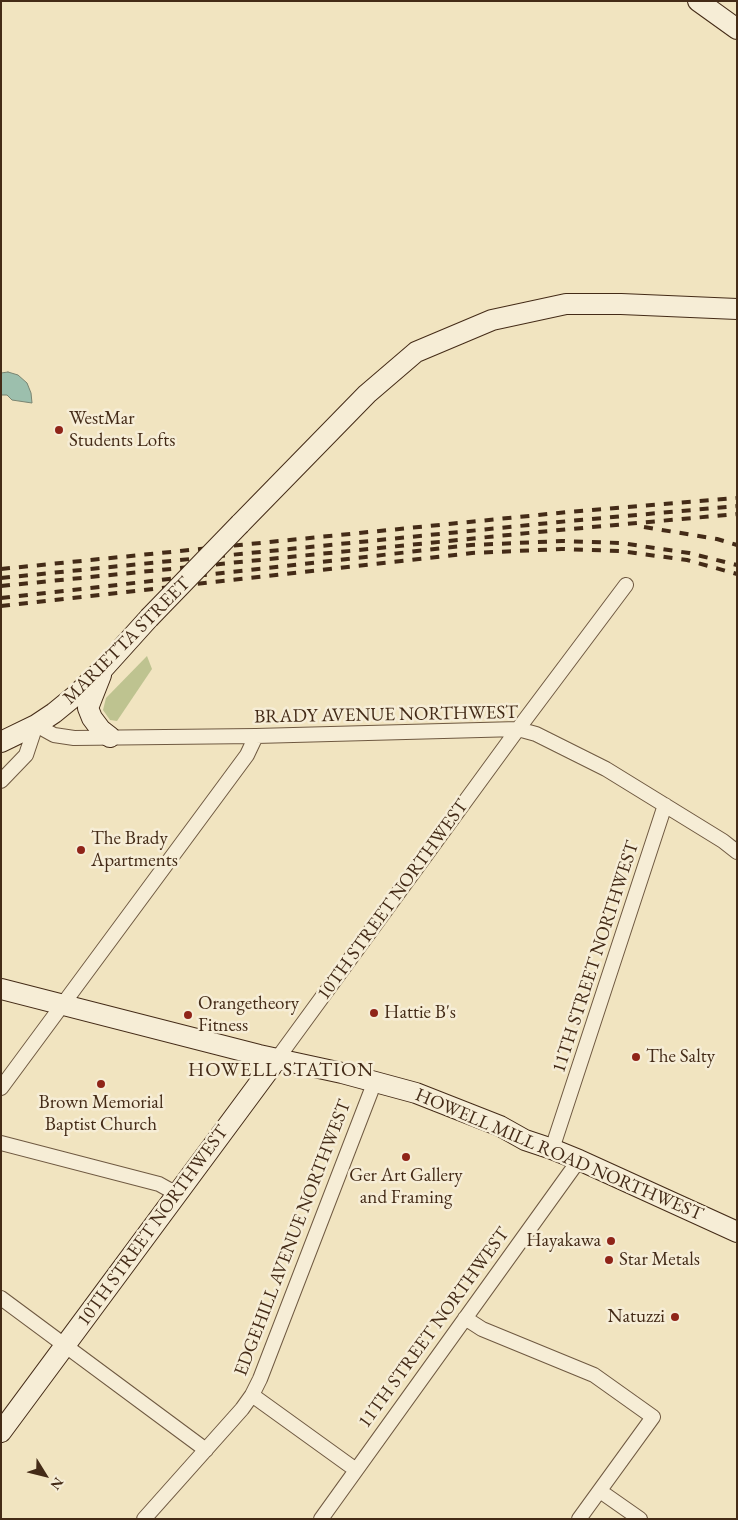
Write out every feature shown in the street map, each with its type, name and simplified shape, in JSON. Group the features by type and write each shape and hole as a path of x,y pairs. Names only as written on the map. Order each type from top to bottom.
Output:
{"main road":[{"path":"698,1 737,29"},
{"name":"MARIETTA STREET","path":"1,742 36,725 76,695 367,394 416,352 492,320 566,304 620,304 737,309"},
{"path":"103,669 88,708 92,718 101,730 110,737"},
{"name":"HOWELL MILL ROAD NORTHWEST","path":"1,989 277,1059 375,1081 416,1093 500,1126 525,1140 579,1160 737,1232"},
{"name":"10TH STREET NORTHWEST","path":"1,1432 277,1059"}],"street":[{"name":"10TH STREET NORTHWEST","path":"277,1059 518,729 626,585"},
{"name":"BRADY AVENUE NORTHWEST","path":"36,725 54,735 74,738 256,736 518,729 536,734 574,752 666,805 723,840 737,852"},
{"path":"1,782 26,755 36,725"},
{"path":"1,1088 248,755 256,736"},
{"name":"11TH STREET NORTHWEST","path":"552,1149 666,805"},
{"name":"EDGEHILL AVENUE NORTHWEST","path":"144,1519 252,1395 375,1081"},
{"path":"1,1143 159,1184 177,1194"},
{"name":"11TH STREET NORTHWEST","path":"321,1519 579,1160"},
{"path":"1,1298 206,1450"},
{"path":"465,1318 482,1329 594,1375 653,1418 579,1519"},
{"path":"252,1395 356,1470"},
{"path":"600,1491 640,1519"}],"green space":[{"path":"147,656 152,669 117,721 110,720 103,710 106,698"}],"shaded area":[{"path":"8,372 18,375 27,383 32,403 12,400 7,395 1,395 1,373"}],"railway":[{"path":"1,569 568,512 737,498"},
{"path":"1,578 737,506"},
{"path":"1,586 737,514"},
{"path":"644,527 717,539 737,545"},
{"path":"1,598 471,545 562,541 621,543 689,553 737,565"},
{"path":"1,606 472,553 562,549 620,551 687,560 737,574"}],"place":[{"name":"WestMar Students Lofts","path":"59,430"},
{"name":"The Brady Apartments","path":"81,850"},
{"name":"Hattie B's","path":"374,1013"},
{"name":"Orangetheory Fitness","path":"188,1015"},
{"name":"The Salty","path":"636,1057"},
{"name":"Brown Memorial Baptist Church","path":"101,1084"},
{"name":"Ger Art Gallery and Framing","path":"406,1157"},
{"name":"Hayakawa","path":"611,1241"},
{"name":"Star Metals","path":"609,1260"},
{"name":"Natuzzi","path":"675,1317"}],"district":[{"name":"HOWELL STATION","path":"281,1071"}]}
